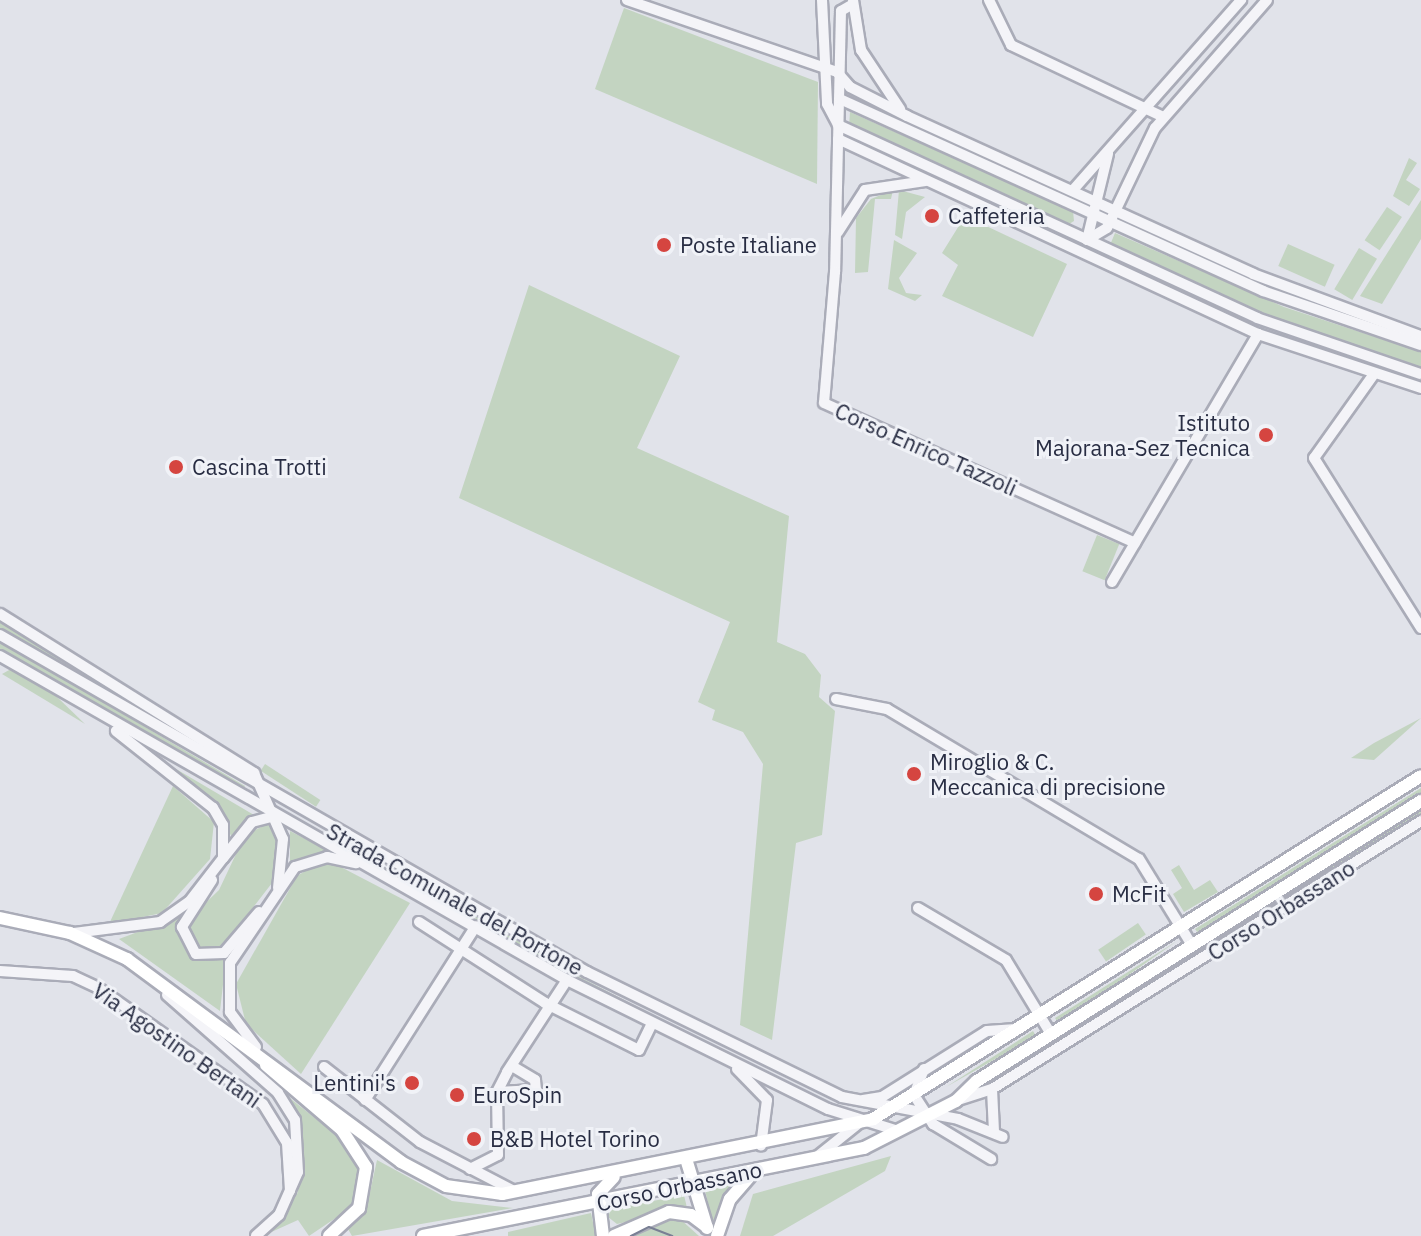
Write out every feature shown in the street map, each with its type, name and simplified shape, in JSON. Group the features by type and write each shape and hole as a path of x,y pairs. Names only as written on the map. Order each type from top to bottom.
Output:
{"main road":[{"name":"Corso Orbassano","path":"4,918 70,933 127,959 256,1047 425,1178 463,1191 516,1192 761,1147 859,1123 890,1110 1421,776"},
{"name":"Corso Orbassano","path":"423,1236 814,1158 902,1132 956,1101 1051,1034 1421,801"},
{"path":"203,1011 361,1153 365,1195 329,1236"},
{"path":"687,1162 711,1233"},
{"path":"711,1233 730,1199 756,1170"},
{"path":"603,1236 599,1203 604,1183 621,1174"},
{"path":"614,1236 669,1212 691,1215 711,1233"}],"street":[{"name":"Corso Enrico Tazzoli","path":"627,0 841,76 907,116 1073,190 1090,206"},
{"name":"Corso Enrico Tazzoli","path":"822,0 827,104 838,125"},
{"path":"989,0 1011,45 1163,117"},
{"path":"1073,190 1241,0"},
{"path":"1087,240 1113,216 1163,117 1267,0"},
{"name":"Corso Enrico Tazzoli","path":"907,116 864,58 853,2 841,11 836,238 824,403 1135,543"},
{"name":"Corso Enrico Tazzoli","path":"840,99 1321,302 1421,336"},
{"path":"838,125 1190,287 1340,349 1421,374"},
{"path":"838,139 1258,334 1421,388"},
{"path":"1087,240 1090,206 1109,152"},
{"name":"Corso Enrico Tazzoli","path":"836,238 865,190 934,182"},
{"name":"Corso Enrico Tazzoli","path":"1113,216 1193,259 1293,303 1421,345"},
{"path":"1180,240 1193,259"},
{"path":"1190,287 1204,309"},
{"path":"1112,582 1258,334"},
{"path":"1305,350 1340,349"},
{"path":"1374,374 1314,458 1421,628"},
{"name":"Corso Orbassano","path":"0,614 254,773 284,844 278,888"},
{"name":"Strada Comunale del Portone","path":"0,635 309,818 587,972 842,1097 999,1135 992,1089"},
{"name":"Strada Comunale del Portone","path":"0,656 274,816 383,872 567,980 859,1123 902,1132"},
{"name":"Corso Orbassano","path":"836,699 887,709 1139,859 1192,945"},
{"path":"97,714 213,808 223,825 223,858"},
{"path":"274,816 309,818"},
{"name":"Corso Orbassano","path":"265,907 224,953 196,954 182,927 223,858 252,822 274,816"},
{"name":"Corso Orbassano","path":"956,1101 992,1089 1421,821"},
{"name":"Corso Orbassano","path":"256,1047 230,1012 226,975 278,888 295,867 318,857 383,872"},
{"name":"Corso Orbassano","path":"70,933 160,922 215,875"},
{"path":"918,908 1006,960 1051,1034"},
{"name":"Strada Comunale del Portone","path":"419,922 552,1006 639,1050 652,1023"},
{"name":"Strada Comunale del Portone","path":"365,1100 476,926"},
{"name":"Via Agostino Bertani","path":"127,959 288,1105 301,1154 290,1191 256,1236"},
{"name":"Via Agostino Bertani","path":"0,971 73,976 97,987 263,1104 287,1143 290,1191"},
{"name":"Strada Comunale del Portone","path":"497,1092 567,980"},
{"path":"1086,1012 1100,1022"},
{"path":"1086,1012 1089,1029"},
{"name":"Corso Orbassano","path":"855,1101 882,1097 925,1067 987,1031 1022,1029"},
{"path":"730,1062 767,1100 761,1147"},
{"path":"466,1169 485,1167 498,1155 497,1092 536,1090 535,1080 512,1066"},
{"path":"324,1067 365,1100 466,1169 516,1192"},
{"path":"925,1067 914,1095 930,1117"},
{"path":"814,1158 859,1123 842,1097"},
{"name":"Strada Comunale del Portone","path":"930,1117 991,1159"}],"green space":[{"path":"624,8 818,82 817,184 595,89"},
{"path":"850,112 1073,211 1074,221 1066,226 849,127"},
{"path":"1409,158 1417,163 1406,180 1420,189 1409,206 1393,196"},
{"path":"893,190 891,199 875,199 868,272 855,273 856,218 871,199"},
{"path":"899,190 925,197 906,212 902,239 895,235"},
{"path":"1421,200 1421,239 1382,304 1360,296"},
{"path":"1387,207 1402,217 1380,250 1365,240"},
{"path":"965,216 1067,264 1033,337 942,296 958,265 942,253"},
{"path":"1115,233 1284,307 1421,352 1421,370 1278,323 1110,245"},
{"path":"894,240 917,253 899,278 906,293 922,295 915,301 888,289"},
{"path":"1288,244 1335,265 1325,287 1278,266"},
{"path":"1359,248 1377,259 1352,300 1334,289"},
{"path":"529,285 680,356 637,448 789,516 777,642 805,654 821,675 819,697 835,711 822,835 796,843 772,1040 740,1025 763,764 743,732 712,720 715,710 698,702 730,622 459,498"},
{"path":"1097,535 1119,544 1105,580 1082,571"},
{"path":"0,619 185,735 184,738 0,629"},
{"path":"0,641 245,786 242,792 0,650"},
{"path":"11,669 54,694 85,724 2,674"},
{"path":"1421,718 1374,760 1351,758 1374,743"},
{"path":"265,764 320,800 316,807 261,771"},
{"path":"170,767 254,815 231,836 218,804"},
{"path":"173,786 214,822 210,859 162,913 109,924"},
{"path":"1421,788 1421,793 1198,933 1195,929"},
{"path":"1421,810 1421,815 1102,1010"},
{"path":"271,822 279,841 272,883 220,950 198,949 187,933 191,917 219,890 245,835"},
{"path":"290,831 327,850 328,852 290,864"},
{"path":"315,865 337,865 410,903 301,1074 246,1024 236,984 297,876"},
{"path":"1179,865 1194,890 1210,880 1218,892 1184,912 1173,894 1182,888 1171,870"},
{"path":"412,879 576,975 795,1089 571,978"},
{"path":"183,915 180,937 190,954 226,958 220,1011 119,939"},
{"path":"1138,923 1146,935 1106,961 1098,950"},
{"path":"1177,941 1059,1024 1055,1018"},
{"path":"1080,1023 1082,1026 994,1077"},
{"path":"1033,1031 1036,1036 946,1087"},
{"path":"286,1095 350,1146 361,1175 352,1207 309,1236 298,1220 267,1234 297,1194 304,1168 302,1129"},
{"path":"891,1156 885,1171 773,1236 740,1236 753,1194"},
{"path":"377,1160 452,1201 513,1208 352,1236 348,1229 368,1201"},
{"path":"736,1183 721,1201 713,1226 705,1190"},
{"path":"684,1195 687,1208 617,1224 608,1217 611,1209"},
{"path":"591,1213 596,1236 508,1236 508,1232"},
{"path":"679,1218 699,1236 625,1236 659,1220"}],"tram line":[{"path":"631,1236 649,1227 672,1236"}],"place":[{"name":"Caffeteria","path":"932,216"},
{"name":"Poste Italiane","path":"664,245"},
{"name":"Istituto Majorana-Sez Tecnica","path":"1266,435"},
{"name":"Cascina Trotti","path":"176,467"},
{"name":"Miroglio & C. Meccanica di precisione","path":"914,774"},
{"name":"McFit","path":"1096,894"},
{"name":"Lentini's","path":"412,1083"},
{"name":"EuroSpin","path":"457,1095"},
{"name":"B&B Hotel Torino","path":"474,1139"}]}
